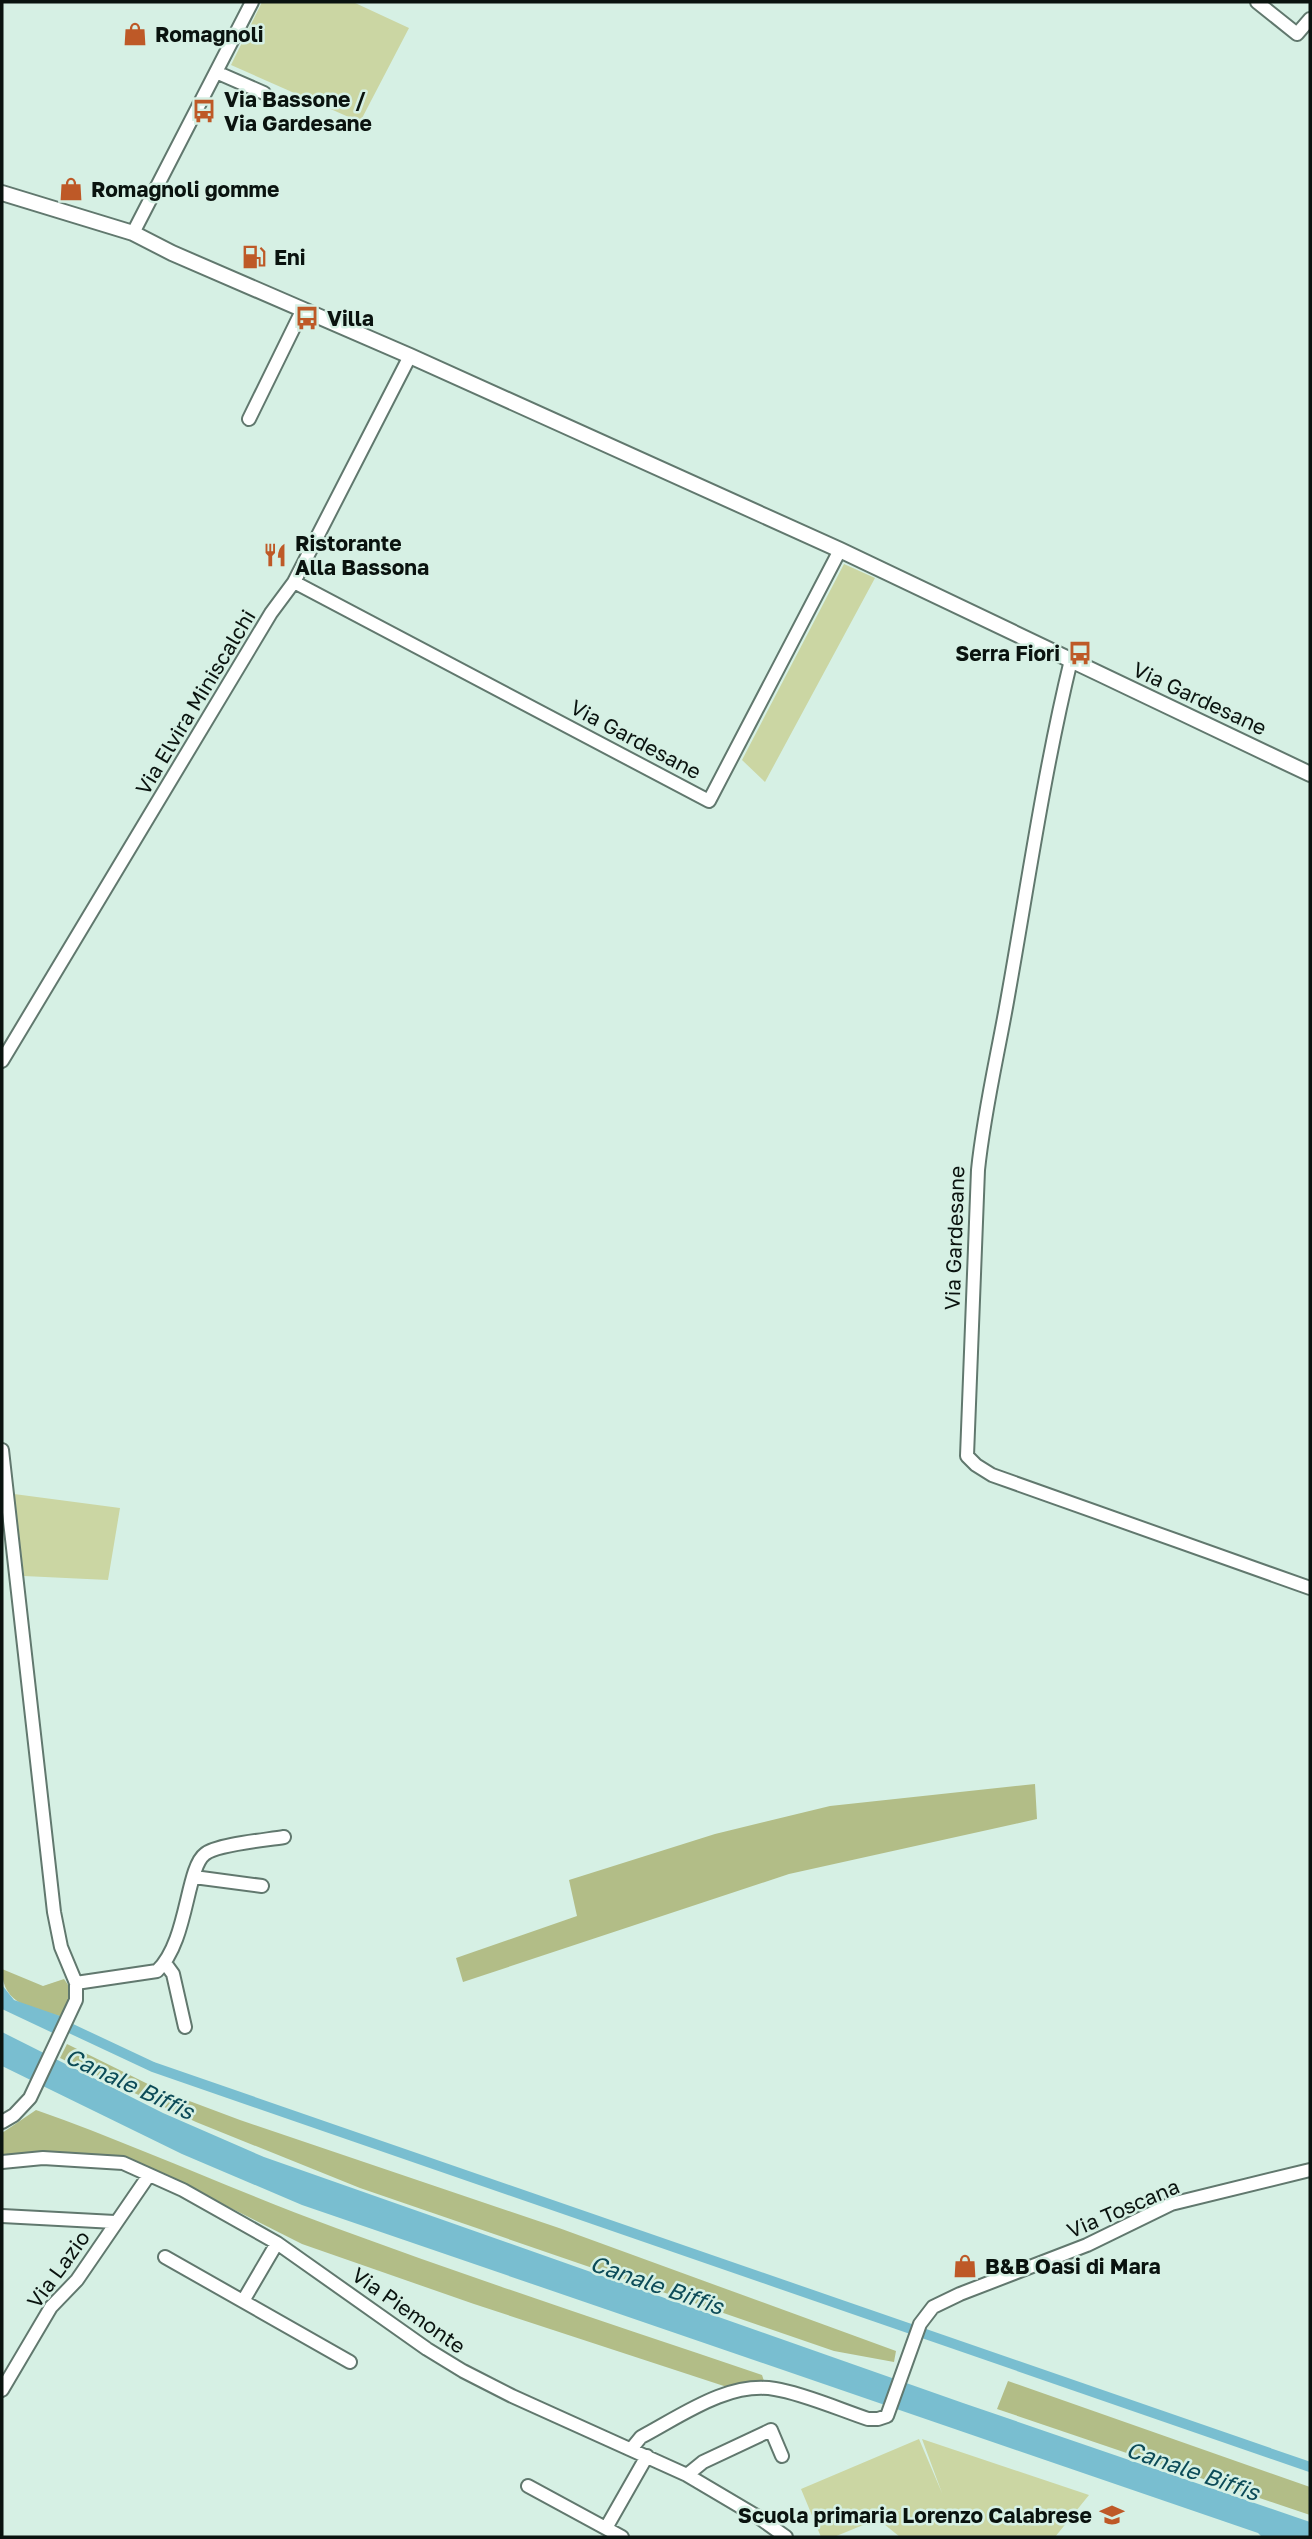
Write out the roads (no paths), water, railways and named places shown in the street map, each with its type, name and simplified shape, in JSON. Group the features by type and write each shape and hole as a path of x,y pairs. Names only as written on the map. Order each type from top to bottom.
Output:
{"main road":[{"name":"Via Gardesane","path":"2,193 133,233 302,311 410,356 840,550 1310,774"}],"street":[{"path":"133,233 252,2"},
{"path":"1258,2 1297,34 1310,19"},
{"path":"216,72 264,93"},
{"path":"249,419 302,311"},
{"name":"Via Elvira Miniscalchi","path":"2,1061 265,624 293,582 410,356"},
{"name":"Via Gardesane","path":"293,582 709,801 840,550"},
{"name":"Via Gardesane","path":"1071,660 1040,804 1008,995 981,1134 967,1456 992,1475 1310,1588"},
{"path":"2,1450 54,1912 61,1947 76,1983 76,2000 36,2088 21,2109 2,2122"},
{"path":"76,1983 157,1971 165,1963 180,1931 203,1854 215,1849 284,1837"},
{"path":"194,1877 262,1886"},
{"path":"165,1963 173,1974 185,2027"},
{"name":"Via Piemonte","path":"2,2162 43,2158 123,2163 183,2190 277,2243 427,2349 463,2371 523,2401 687,2474 786,2537"},
{"name":"Via Toscana","path":"632,2448 641,2437 723,2394 756,2387 777,2389 868,2418 887,2416 920,2324 933,2307 1087,2245 1171,2204 1310,2170"},
{"name":"Via Lazio","path":"2,2390 51,2308 77,2280 149,2175"},
{"path":"2,2216 115,2222"},
{"path":"243,2301 277,2243"},
{"path":"165,2257 350,2362"},
{"path":"687,2474 703,2462 771,2430 782,2456"},
{"path":"606,2528 647,2456"},
{"path":"527,2487 622,2537"}],"water":[{"path":"2,1985 14,2000 63,2017 55,2034 2,2009"},
{"path":"2,2032 163,2113 264,2157 1310,2522 1310,2537 1262,2537 1258,2533 302,2205 182,2154 2,2066"}],"waterway":[{"name":"Canale Biffis","path":"57,2022 153,2067 1310,2467"}],"place":[{"name":"Romagnoli","path":"135,34"},
{"name":"Via Bassone / Via Gardesane","path":"204,111"},
{"name":"Romagnoli gomme","path":"71,189"},
{"name":"Eni","path":"254,257"},
{"name":"Villa","path":"307,318"},
{"name":"Ristorante Alla Bassona","path":"275,555"},
{"name":"Serra Fiori","path":"1080,653"},
{"name":"B&B Oasi di Mara","path":"965,2266"},
{"name":"Scuola primaria Lorenzo Calabrese","path":"1112,2515"}]}
